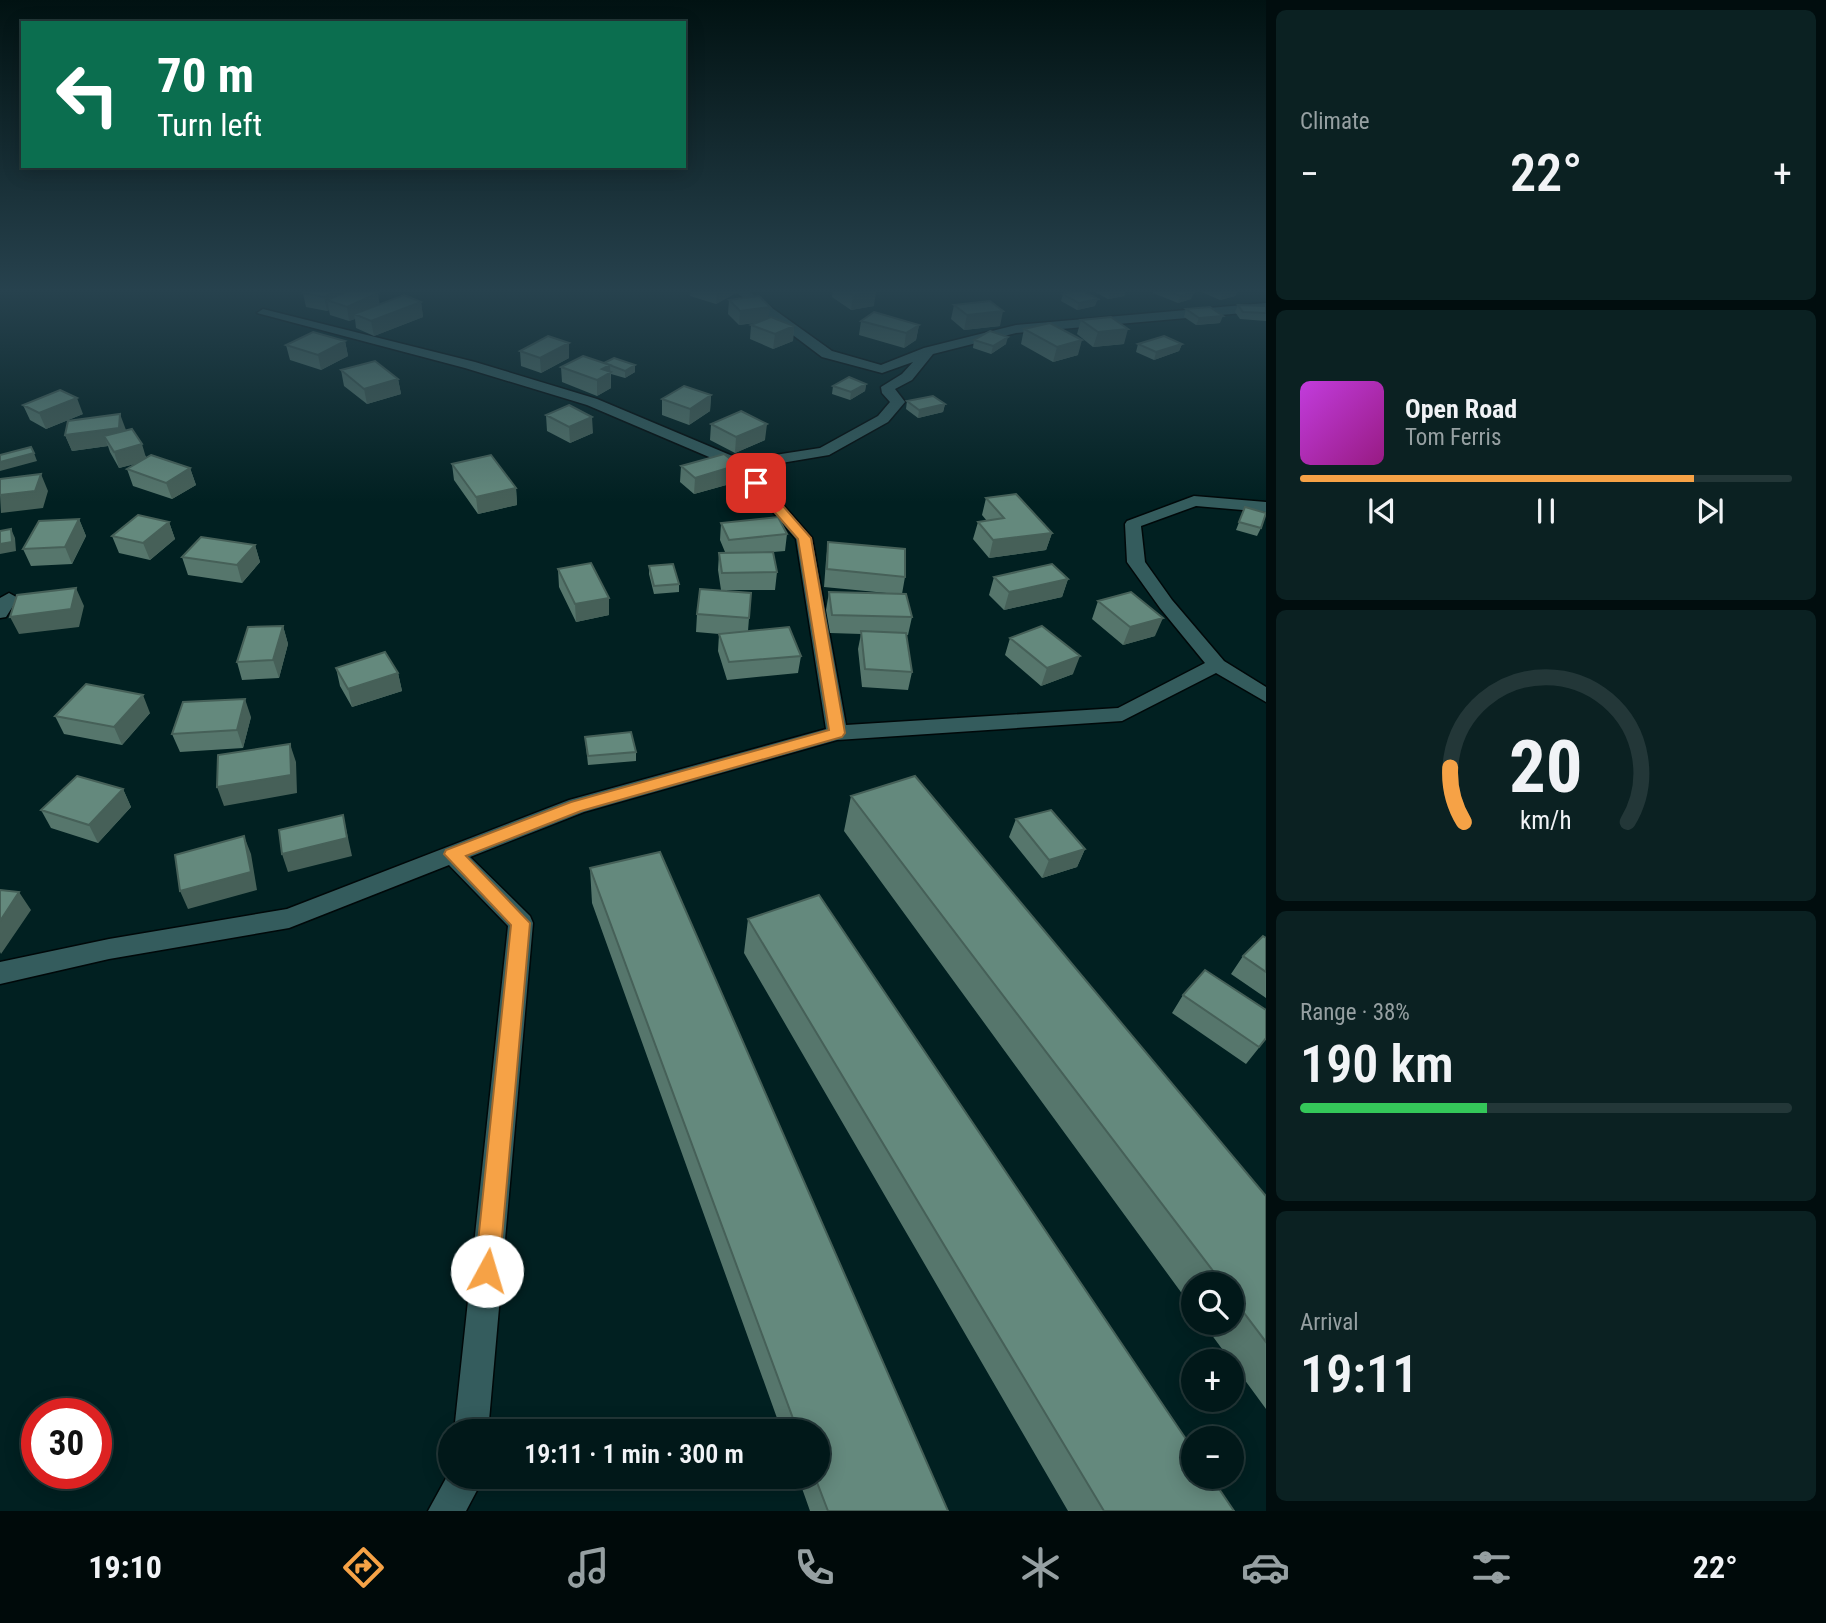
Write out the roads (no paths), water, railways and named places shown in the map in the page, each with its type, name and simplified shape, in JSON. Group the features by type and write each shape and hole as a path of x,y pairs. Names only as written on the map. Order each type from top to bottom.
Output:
{"street":[{"path":"452,361 592,402 740,465 804,538 837,733"},
{"path":"851,361 883,369 905,361"},
{"path":"740,465 824,452 883,419 898,402 889,393 888,387 907,377 921,361"},
{"path":"1266,507 1194,500 1133,524 1136,562 1166,604 1217,664 1266,695"},
{"path":"0,973 108,949 289,918 577,806 837,733 1122,714 1217,664"},
{"path":"453,854 521,923 472,1419"},
{"path":"446,1511 459,1489"}]}
